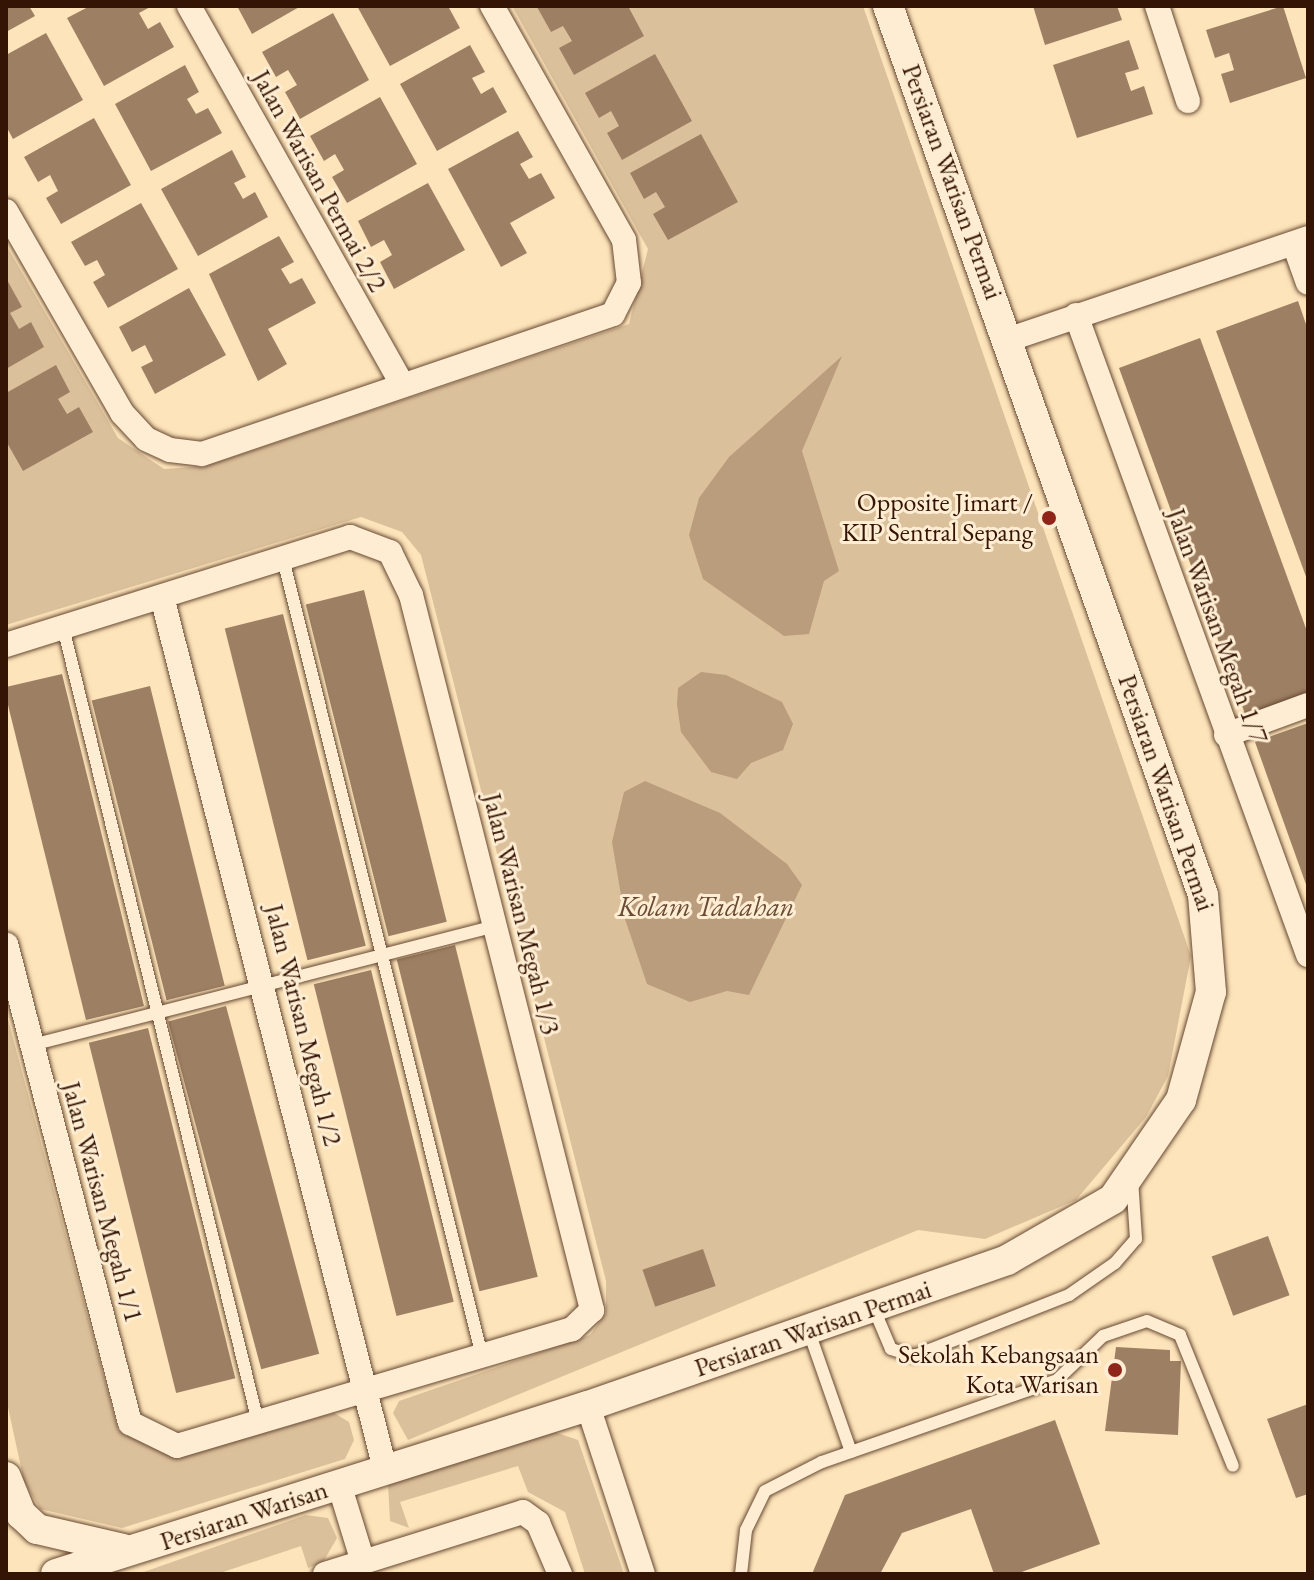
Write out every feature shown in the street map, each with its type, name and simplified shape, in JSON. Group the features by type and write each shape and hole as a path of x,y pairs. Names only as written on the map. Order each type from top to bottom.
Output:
{"street":[{"name":"Jalan Warisan Permai 2/2","path":"189,6 401,383"},
{"path":"6,211 122,413 146,439 202,454 401,383 613,314 629,283 624,240 492,6"},
{"name":"Persiaran Warisan Permai","path":"339,1484 588,1406 809,1332 1043,1244 1098,1211 1132,1176 1195,1069 1211,992 1209,921 1010,339 888,6"},
{"path":"1157,6 1188,101"},
{"path":"1010,339 1301,241 1308,283"},
{"name":"Jalan Warisan Megah 1/7","path":"1076,315 1308,955"},
{"name":"Jalan Warisan Megah 1/3","path":"283,559 350,537 390,552 401,566 588,1283 592,1310 572,1329 482,1356"},
{"path":"6,645 283,559"},
{"name":"Jalan Warisan Megah 1/2","path":"162,597 265,985 385,1469"},
{"path":"1226,735 1308,705"},
{"name":"Jalan Warisan Megah 1/1","path":"6,945 130,1423 177,1446 258,1422"},
{"path":"258,1422 482,1356"},
{"path":"588,1406 643,1574"},
{"path":"6,1477 21,1514 37,1529 137,1551"},
{"path":"339,1484 378,1564"},
{"name":"Persiaran Warisan","path":"56,1574 137,1551 339,1484"},
{"path":"325,1574 378,1564 523,1512 538,1523 560,1574"},
{"path":"103,1574 137,1551"}],"lane":[{"path":"283,559 482,1356"},
{"path":"63,627 258,1422"},
{"path":"32,1045 494,926"},
{"path":"874,1309 891,1349 914,1356 1069,1295 1136,1239 1132,1176"},
{"path":"741,1574 746,1530 765,1491 851,1452 1057,1380 1103,1336 1147,1321 1180,1335 1233,1466"},
{"path":"809,1332 851,1452"}],"shaded area":[{"path":"512,6 863,6 1191,956 1168,1076 1146,1117 1076,1200 985,1239 918,1230 408,1440 393,1413 399,1401 590,1335 606,1313 606,1281 421,555 402,532 361,517 6,625 6,245 118,438 164,469 206,466 629,324 648,249"},
{"path":"6,1012 118,1430 175,1458 334,1413 349,1422 354,1440 345,1459 122,1528 40,1509 24,1481 6,1398"},
{"path":"546,1429 578,1440 624,1574 585,1574 565,1512 528,1492 518,1466 400,1502 409,1528 390,1521 388,1484"},
{"path":"306,1515 328,1518 337,1538 323,1562 308,1568 301,1546 217,1574 138,1574"}],"water":[{"path":"842,356 802,451 839,571 824,581 809,634 784,636 703,579 689,535 699,498 729,457"},
{"path":"701,672 726,675 782,702 793,724 783,750 751,763 737,779 711,772 681,732 677,705 678,688"},
{"name":"Kolam Tadahan","path":"645,781 720,813 787,864 802,885 749,995 727,991 690,1002 647,984 625,919 612,842 624,792"}],"building":[{"path":"6,6 29,6 35,16 6,32"},
{"path":"90,6 152,6 139,13 148,29 160,22 174,47 104,86 67,18"},
{"path":"237,6 301,6 252,34"},
{"path":"357,6 448,6 460,28 390,66"},
{"path":"628,6 644,36 574,75 559,48 572,41 563,26 551,32 537,7"},
{"path":"1033,6 1117,6 1122,20 1045,45"},
{"path":"1283,6 1306,78 1230,103 1221,74 1234,70 1229,53 1215,58 1206,30"},
{"path":"333,13 369,80 300,119 285,92 297,85 288,70 276,77 262,52"},
{"path":"46,33 83,100 13,139 6,126 6,55"},
{"path":"1129,40 1139,69 1125,73 1131,91 1144,86 1153,114 1077,138 1053,65"},
{"path":"470,45 485,72 472,78 481,94 493,87 507,112 437,151 400,84"},
{"path":"655,54 692,121 622,160 607,133 619,126 611,111 599,118 585,93"},
{"path":"185,65 199,92 187,99 196,114 208,108 222,133 151,171 115,104"},
{"path":"380,97 417,164 347,203 332,177 344,170 335,154 324,161 310,136"},
{"path":"94,118 131,185 61,224 46,198 58,191 50,175 38,182 24,157"},
{"path":"518,131 533,157 520,164 529,179 541,173 555,198 510,223 527,253 501,267 448,169"},
{"path":"701,134 738,202 668,240 653,214 665,207 656,192 644,199 630,173"},
{"path":"232,150 246,177 234,183 243,199 255,192 268,217 198,256 161,189"},
{"path":"428,183 465,250 394,289 380,262 392,255 384,240 371,247 358,221"},
{"path":"141,203 178,269 108,308 93,282 105,275 97,260 85,266 71,242"},
{"path":"279,236 294,262 281,269 290,284 302,278 316,303 268,329 287,364 258,381 209,274"},
{"path":"6,278 22,307 10,313 19,329 31,322 44,347 6,369"},
{"path":"189,288 226,355 155,394 141,367 153,361 145,345 132,352 119,327"},
{"path":"1298,301 1308,330 1308,582 1216,331"},
{"path":"1200,338 1308,634 1308,700 1248,722 1119,368"},
{"path":"56,365 70,392 58,399 67,414 79,407 93,432 23,471 6,441 6,393"},
{"path":"364,590 447,922 389,936 306,605"},
{"path":"283,614 366,946 308,960 225,629"},
{"path":"62,674 144,1006 86,1020 6,697 6,687"},
{"path":"150,686 225,986 167,1000 92,701"},
{"path":"1308,723 1308,890 1255,742"},
{"path":"455,945 538,1277 480,1291 397,960"},
{"path":"371,970 454,1302 396,1316 314,984"},
{"path":"226,1006 319,1354 261,1369 168,1022"},
{"path":"148,1028 235,1378 176,1393 89,1043"},
{"path":"1268,1236 1290,1295 1233,1316 1212,1257"},
{"path":"703,1249 716,1286 655,1307 642,1270"},
{"path":"1116,1347 1170,1350 1170,1361 1181,1361 1178,1435 1105,1431"},
{"path":"1308,1404 1308,1494 1296,1498 1267,1419"},
{"path":"1055,1420 1100,1544 1016,1574 994,1574 971,1509 902,1533 880,1574 812,1574 845,1495"}],"place":[{"name":"Opposite Jimart / KIP Sentral Sepang","path":"1049,518"},
{"name":"Sekolah Kebangsaan Kota Warisan","path":"1115,1370"}]}
